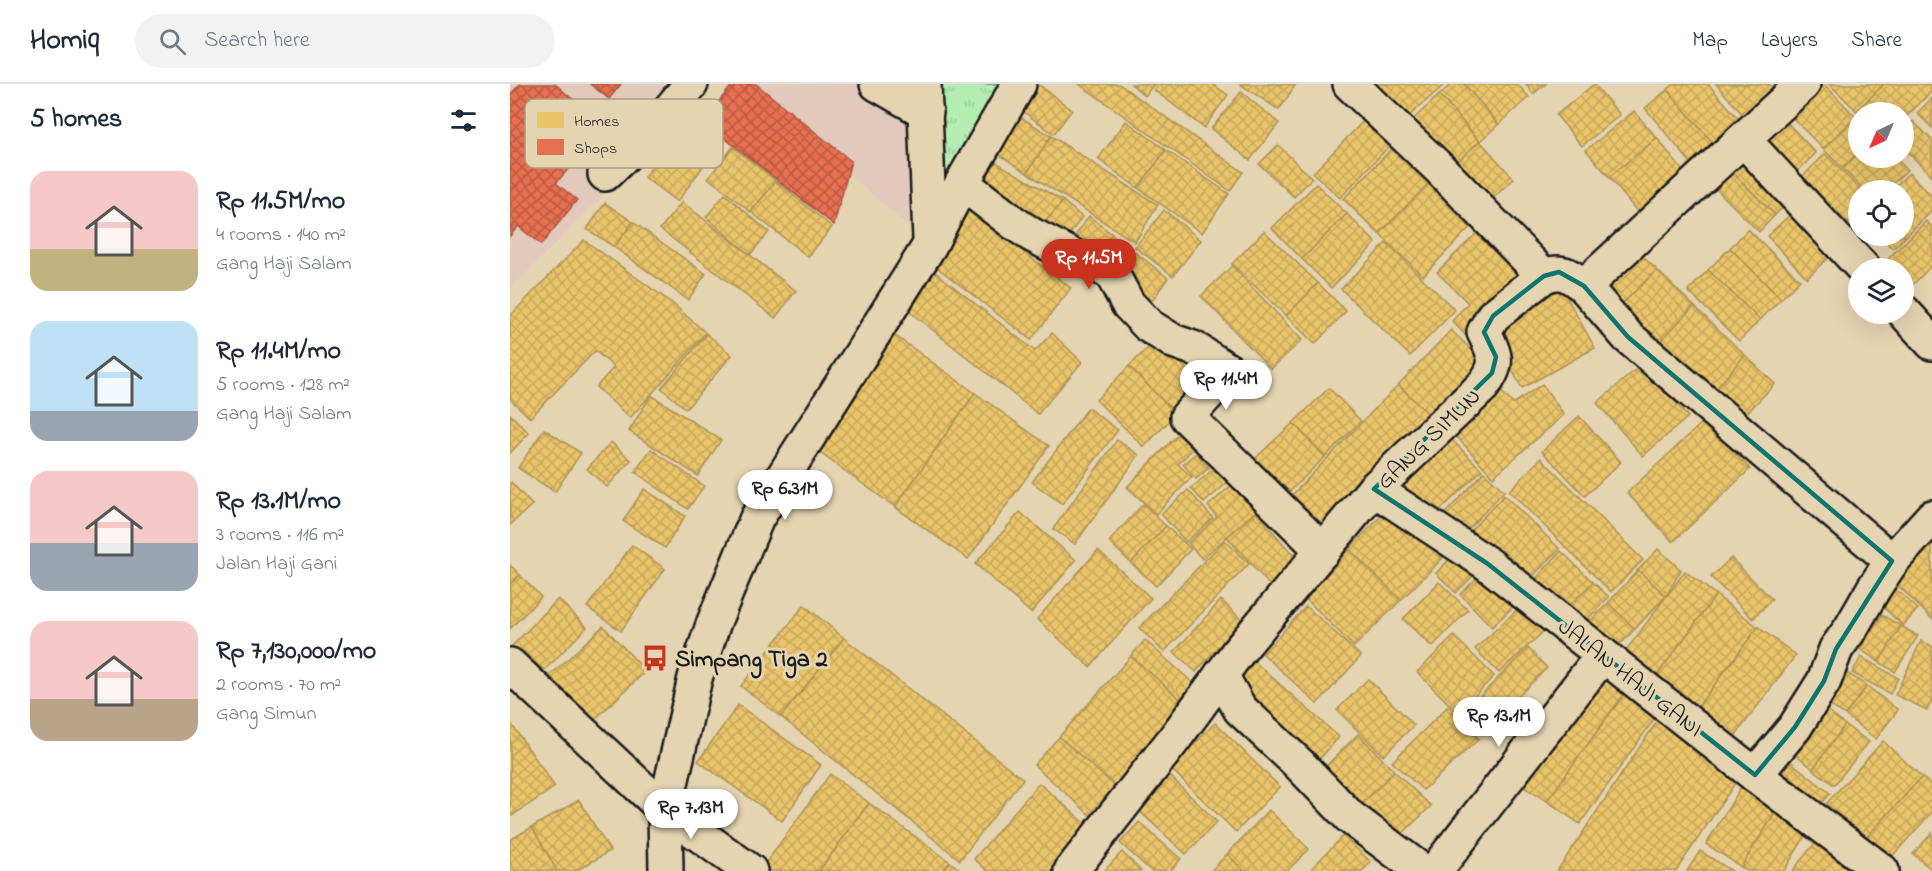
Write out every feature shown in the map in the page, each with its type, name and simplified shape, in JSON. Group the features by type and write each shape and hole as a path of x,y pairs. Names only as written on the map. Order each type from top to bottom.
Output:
{"street":[{"path":"679,99 691,84"},
{"path":"877,84 925,98 930,245"},
{"path":"666,871 664,810 695,678 714,622 757,518 930,245 962,183 1019,84"},
{"path":"1350,84 1439,168 1544,276 1567,273 1584,286 1628,337 1892,561"},
{"path":"1584,286 1803,84"},
{"path":"1744,140 1854,258"},
{"path":"605,174 611,168"},
{"path":"962,183 1032,235 1075,257 1092,262 1112,274 1128,304 1149,326 1173,341 1193,348 1229,371 1187,417 1323,551"},
{"name":"GANG SIMUN","path":"1071,871 1238,652 1374,489 1483,386 1492,373 1496,357 1484,332 1488,323 1493,316 1544,276"},
{"path":"1914,323 1932,343"},
{"name":"JALAN HAJI GANI","path":"1374,489 1488,564 1755,775 1882,871"},
{"path":"1755,775 1795,727 1824,681 1836,649 1892,561 1932,517"},
{"path":"1435,871 1603,655"},
{"path":"510,664 664,810 750,871"},
{"path":"1221,675 1240,708 1350,817 1422,871"}],"highlighted area":[{"path":"1559,272 1584,286 1628,337 1892,561 1836,649 1824,681 1795,727 1755,775 1488,564 1374,489 1492,373 1496,357 1484,332 1493,316 1544,276"}],"shaded area":[{"path":"510,84 712,84 697,99 525,99 525,168 630,168 510,290"},
{"path":"745,84 920,84 930,245"}],"green space":[{"path":"920,84 1023,84 930,245"}],"building: Homes":[{"path":"1034,84 1038,84 1072,110 1054,134 1017,107"},
{"path":"1079,84 1119,84 1243,172 1230,191"},
{"path":"1131,84 1154,84 1145,96"},
{"path":"1158,84 1212,84 1228,95 1204,128 1154,90"},
{"path":"1240,84 1296,84 1279,110"},
{"path":"1362,84 1445,84 1399,125"},
{"path":"1452,84 1464,84 1499,124 1480,141 1439,95"},
{"path":"1464,84 1517,84 1529,97 1499,124"},
{"path":"1526,84 1546,84 1533,94"},
{"path":"1594,84 1620,115 1582,146 1556,115"},
{"path":"1674,84 1708,84 1744,125 1717,148 1667,90"},
{"path":"1716,84 1769,84 1774,90 1744,116"},
{"path":"1809,84 1824,84 1848,109 1848,125 1823,149 1784,109"},
{"path":"1829,84 1884,84 1866,102 1848,102"},
{"path":"1884,84 1930,84 1932,91 1914,109 1914,102 1866,102"},
{"path":"1667,90 1717,148 1694,167 1645,108"},
{"path":"1241,92 1279,123 1250,160 1211,129"},
{"path":"1439,95 1480,141 1447,171 1406,126"},
{"path":"1932,98 1932,128 1917,113"},
{"path":"1373,111 1399,136 1340,198 1313,173"},
{"path":"1634,111 1657,138 1609,177 1586,150"},
{"path":"1014,113 1051,136 1027,173 991,149"},
{"path":"1781,116 1816,153 1787,182 1752,144"},
{"path":"1126,121 1166,150 1138,188 1098,159"},
{"path":"1914,122 1932,140 1932,177 1914,158"},
{"path":"1848,125 1848,164 1843,169 1823,149"},
{"path":"1051,136 1158,205 1135,242 1027,173"},
{"path":"1657,138 1686,175 1639,214 1609,177"},
{"path":"1399,141 1436,176 1379,234 1343,199"},
{"path":"1480,141 1514,179 1481,209 1447,171"},
{"path":"1278,145 1312,178 1294,197 1259,164"},
{"path":"733,147 776,181 751,212 708,178 716,168 723,168 723,159"},
{"path":"1166,150 1229,194 1202,233 1138,188"},
{"path":"1743,150 1793,198 1775,215 1727,167"},
{"path":"1825,154 1851,180 1848,180 1848,225 1846,227 1799,180"},
{"path":"987,157 1063,201 1039,230 973,182"},
{"path":"1848,164 1848,168 1905,168 1907,170 1896,180 1854,180 1843,169"},
{"path":"1727,167 1775,215 1759,232 1711,184"},
{"path":"651,168 702,168 677,202 644,177"},
{"path":"1909,173 1932,196 1932,211 1914,229 1914,180 1902,180"},
{"path":"1436,176 1479,218 1423,276 1379,234"},
{"path":"776,181 832,227 808,257 751,212"},
{"path":"1316,184 1347,214 1302,259 1272,228"},
{"path":"725,194 769,232 750,255 706,217"},
{"path":"1063,201 1082,217 1064,243 1039,230"},
{"path":"682,202 796,291 775,318 660,229"},
{"path":"605,203 633,222 614,247 587,229"},
{"path":"1796,209 1835,251 1807,278 1767,236"},
{"path":"968,210 1071,288 1031,340 929,261"},
{"path":"1164,210 1201,240 1173,276 1135,247"},
{"path":"1347,214 1376,243 1331,288 1302,259"},
{"path":"1089,216 1112,234 1095,256 1073,239"},
{"path":"1926,221 1932,227 1932,265 1914,284 1914,258 1889,258 1901,246 1914,246 1914,233"},
{"path":"633,222 706,274 688,300 614,247"},
{"path":"1485,225 1528,270 1482,318 1468,338 1452,321 1468,303 1437,272"},
{"path":"1748,229 1800,280 1781,299 1730,248"},
{"path":"1264,231 1318,283 1286,316 1232,264"},
{"path":"1112,234 1168,278 1152,301 1095,256"},
{"path":"584,240 672,303 706,333 630,418 596,387 614,367 595,351 530,418 510,399 510,316"},
{"path":"1386,243 1455,310 1410,356 1341,289"},
{"path":"1730,248 1781,299 1760,320 1708,270"},
{"path":"1637,251 1657,270 1615,311 1596,293"},
{"path":"1232,266 1302,340 1271,369 1201,296"},
{"path":"1657,270 1694,306 1654,348 1615,311"},
{"path":"1708,270 1760,320 1739,341 1688,291"},
{"path":"934,271 1035,351 1052,333 1082,362 1038,414 905,308"},
{"path":"1318,283 1346,311 1315,344 1286,316"},
{"path":"1561,287 1595,348 1522,388 1488,327"},
{"path":"1694,306 1745,355 1709,397 1654,348"},
{"path":"1451,330 1484,362 1432,417 1398,385"},
{"path":"890,332 975,393 895,507 809,445"},
{"path":"707,334 732,355 686,409 661,388"},
{"path":"1157,339 1203,386 1176,414 1129,366"},
{"path":"1745,355 1775,384 1737,423 1709,397"},
{"path":"1642,364 1688,417 1643,456 1597,403"},
{"path":"1129,366 1176,414 1144,447 1096,400"},
{"path":"1542,384 1564,415 1493,477 1450,429 1497,387 1513,404"},
{"path":"1398,385 1432,417 1324,529 1290,497"},
{"path":"1329,388 1361,421 1325,457 1293,423"},
{"path":"975,393 1049,446 968,559 895,507"},
{"path":"651,395 721,440 698,476 629,431"},
{"path":"1088,408 1118,430 1062,504 1032,482"},
{"path":"510,414 529,433 510,453"},
{"path":"1579,416 1621,462 1585,496 1542,451"},
{"path":"1704,421 1750,469 1673,542 1627,493"},
{"path":"1293,423 1325,457 1280,501 1244,469"},
{"path":"544,429 581,453 555,492 518,468"},
{"path":"1443,431 1482,470 1428,522 1391,483"},
{"path":"1178,434 1193,449 1178,464 1192,477 1156,514 1127,487"},
{"path":"1117,440 1139,455 1075,544 1053,529"},
{"path":"611,442 631,460 607,487 587,469"},
{"path":"651,449 704,486 688,509 635,472"},
{"path":"1196,453 1209,468 1196,479 1183,464"},
{"path":"1541,458 1643,560 1611,592 1509,491"},
{"path":"1215,468 1227,483 1204,503 1191,488"},
{"path":"1484,472 1504,491 1457,541 1437,522"},
{"path":"510,483 532,505 510,525"},
{"path":"1234,483 1257,510 1202,559 1188,543 1217,517 1208,506"},
{"path":"644,489 685,516 665,548 623,521"},
{"path":"1188,490 1213,518 1186,542 1161,514"},
{"path":"1504,495 1560,549 1523,586 1468,533"},
{"path":"1143,504 1166,526 1131,563 1109,542"},
{"path":"1390,507 1443,558 1401,600 1349,549"},
{"path":"1020,512 1076,560 1031,613 975,564"},
{"path":"1256,512 1301,564 1273,589 1227,537"},
{"path":"1166,526 1191,549 1156,586 1131,563"},
{"path":"1932,527 1932,619 1886,574"},
{"path":"1225,540 1249,564 1164,652 1139,628"},
{"path":"632,545 665,569 621,631 587,607"},
{"path":"1349,549 1401,600 1354,647 1303,596"},
{"path":"1658,549 1681,570 1666,596 1638,570"},
{"path":"1098,550 1151,598 1090,667 1037,619"},
{"path":"1561,551 1593,582 1563,612 1532,583"},
{"path":"1456,552 1477,572 1456,593 1436,573"},
{"path":"1731,558 1772,599 1753,619 1711,577"},
{"path":"510,565 520,575 510,584"},
{"path":"1485,570 1517,603 1492,627 1460,594"},
{"path":"1638,570 1666,596 1635,629 1608,603"},
{"path":"1685,571 1716,595 1653,681 1621,657"},
{"path":"520,575 541,597 510,629 510,584"},
{"path":"1887,581 1918,609 1903,626 1872,597"},
{"path":"1439,582 1468,610 1432,647 1403,619"},
{"path":"1593,582 1609,597 1579,628 1563,612"},
{"path":"1716,595 1758,627 1694,712 1653,681"},
{"path":"558,599 587,627 534,681 510,659 510,648"},
{"path":"1221,600 1242,620 1196,672 1174,652"},
{"path":"1608,603 1635,629 1616,649 1588,623"},
{"path":"1523,604 1546,629 1499,673 1475,649"},
{"path":"804,605 844,638 781,717 741,686"},
{"path":"1306,606 1361,656 1317,704 1263,654"},
{"path":"1882,615 1901,626 1879,662 1860,649"},
{"path":"603,626 646,671 584,730 541,684"},
{"path":"1901,626 1918,636 1895,672 1879,662"},
{"path":"1758,627 1796,655 1732,740 1694,712"},
{"path":"1454,636 1494,676 1458,713 1417,672"},
{"path":"844,638 1023,779 960,860 781,717"},
{"path":"1145,640 1202,691 1188,706 1131,656"},
{"path":"1921,641 1932,646 1932,701 1927,710 1895,695"},
{"path":"1528,648 1547,668 1482,732 1463,713"},
{"path":"1131,656 1188,706 1116,787 1059,737"},
{"path":"1861,657 1898,678 1890,694 1852,673"},
{"path":"1255,662 1339,737 1318,761 1233,685"},
{"path":"1601,666 1629,687 1547,801 1515,782"},
{"path":"1841,669 1867,686 1845,715 1821,700"},
{"path":"1368,679 1414,725 1383,756 1337,710"},
{"path":"1867,686 1898,710 1876,739 1845,715"},
{"path":"1629,687 1662,708 1580,824 1547,801"},
{"path":"738,705 821,765 782,821 698,761"},
{"path":"1448,706 1479,739 1423,790 1392,762"},
{"path":"1823,707 1845,725 1813,769 1792,751"},
{"path":"1663,712 1742,773 1676,871 1557,871"},
{"path":"510,722 555,787 510,817"},
{"path":"1215,723 1280,787 1236,832 1170,768"},
{"path":"1845,725 1869,742 1834,785 1813,769"},
{"path":"1358,734 1394,771 1360,806 1324,768"},
{"path":"1059,737 1116,787 1091,816 1034,765"},
{"path":"1883,741 1922,777 1865,839 1826,804"},
{"path":"1781,754 1830,793 1816,811 1766,773"},
{"path":"1394,771 1431,806 1395,841 1360,806"},
{"path":"830,774 869,803 819,871 766,871 762,868"},
{"path":"1169,775 1217,822 1186,854 1137,809"},
{"path":"1922,777 1932,786 1932,812 1888,861 1865,839"},
{"path":"1745,781 1781,804 1741,867 1706,844"},
{"path":"1039,783 1092,829 1057,871 988,871 974,859"},
{"path":"579,800 610,851 576,871 557,871 532,827"},
{"path":"869,803 950,862 943,871 819,871"},
{"path":"1781,804 1813,823 1784,871 1748,871 1741,867"},
{"path":"1269,810 1309,849 1287,871 1244,871 1227,854"},
{"path":"1139,822 1181,859 1170,871 1151,871 1120,843"},
{"path":"532,827 557,871 510,871 510,840"},
{"path":"1932,833 1932,870 1913,854"},
{"path":"1343,836 1371,862 1362,871 1309,871"},
{"path":"1815,843 1848,869 1846,871 1792,871"},
{"path":"1700,851 1732,871 1687,871"},
{"path":"1122,852 1141,871 1104,871"},
{"path":"1227,854 1244,871 1211,871"},
{"path":"950,862 962,871 943,871"}],"building: Shops":[{"path":"520,84 555,84 572,99 525,99 525,168 569,168 556,183 577,200 541,245 518,226 510,236 510,95"},
{"path":"590,84 621,84 609,99"},
{"path":"733,84 756,84 851,161 834,225 723,137 723,99 721,99"}],"place":[{"name":"Simpang Tiga 2","path":"655,658"}]}
